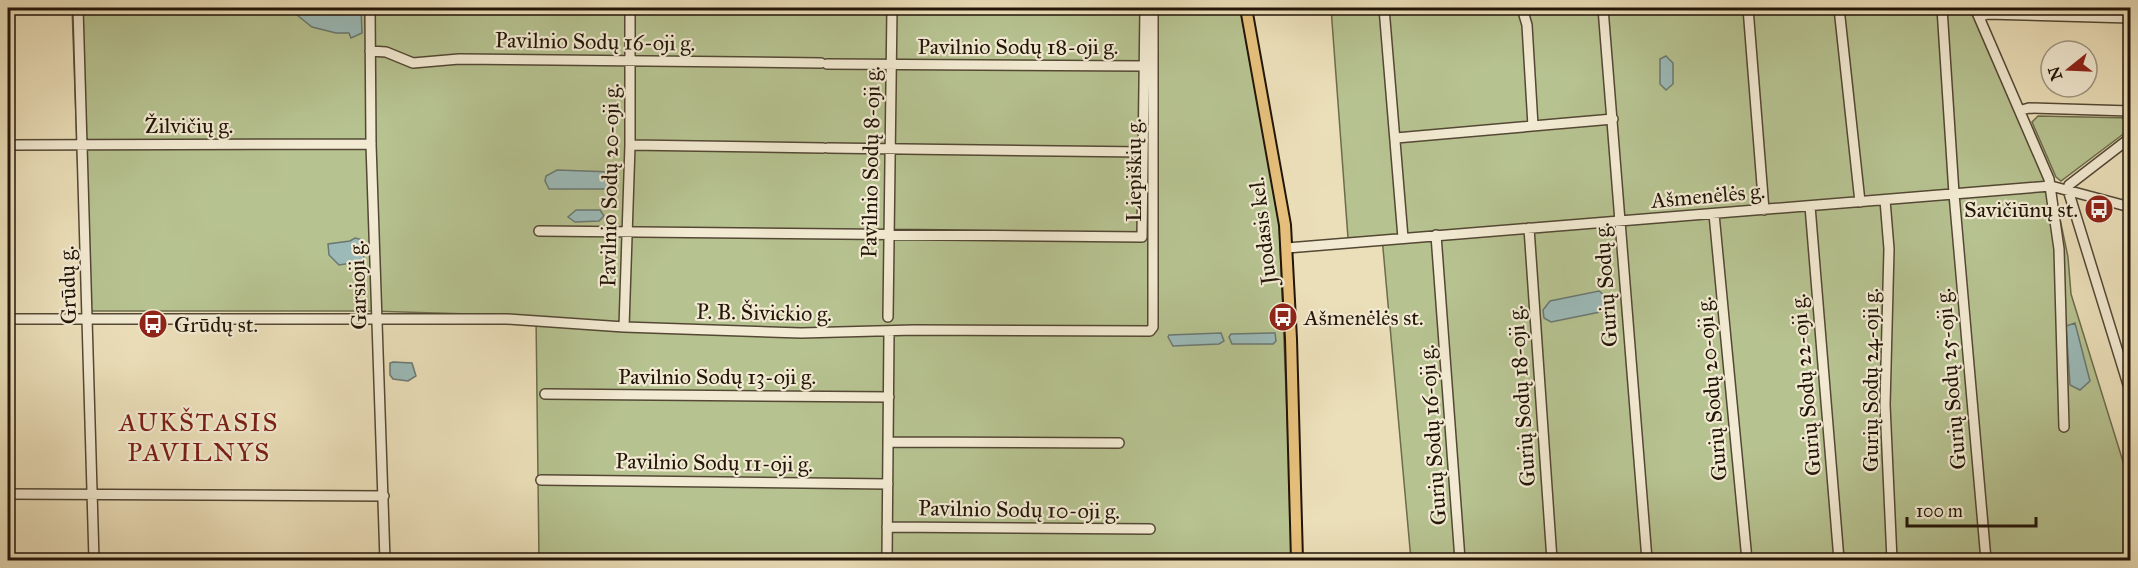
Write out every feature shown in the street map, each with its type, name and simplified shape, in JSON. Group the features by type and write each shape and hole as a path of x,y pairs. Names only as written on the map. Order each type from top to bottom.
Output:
{"main road":[{"name":"Juodasis kel.","path":"1246,8 1287,248 1297,561"}],"street":[{"name":"Grūdų g.","path":"78,8 94,561"},
{"name":"Garsioji g.","path":"370,8 371,144 385,561"},
{"name":"Pavilnio Sodų 20-oji g.","path":"624,327 630,145 630,8"},
{"name":"Pavilnio Sodų 8-oji g.","path":"888,317 892,8"},
{"path":"539,231 627,230 1142,237 1145,8"},
{"name":"Liepiškių g.","path":"1150,332 1153,327 1153,8"},
{"path":"1384,8 1403,238"},
{"path":"1521,8 1527,25 1533,126"},
{"name":"Gurių Sodų g.","path":"1604,8 1647,561"},
{"path":"1748,8 1764,210"},
{"path":"1839,8 1860,202"},
{"name":"Gurių Sodų 25-oji g.","path":"1942,8 1954,194 1986,561"},
{"path":"1977,12 2130,18"},
{"path":"1977,12 2022,111 2050,186 2060,249 2064,427"},
{"name":"Pavilnio Sodų 16-oji g.","path":"370,51 386,52 412,63 459,59 892,64"},
{"name":"Pavilnio Sodų 18-oji g.","path":"892,64 1144,66"},
{"path":"2022,111 2029,108 2130,111"},
{"path":"1396,138 1613,119"},
{"path":"2130,138 2069,185 2068,190 2130,391"},
{"name":"Žilvičių g.","path":"8,145 371,144"},
{"path":"630,145 1143,152"},
{"name":"Ašmenėlės g.","path":"1287,248 2050,186 2130,207"},
{"name":"Gurių Sodų 24-oji g.","path":"1885,200 1889,249 1885,405 1892,561"},
{"name":"Gurių Sodų 22-oji g.","path":"1810,206 1839,561"},
{"name":"Gurių Sodų 20-oji g.","path":"1714,214 1747,561"},
{"name":"Gurių Sodų 18-oji g.","path":"1529,228 1552,561"},
{"name":"Gurių Sodų 16-oji g.","path":"1437,235 1460,561"},
{"name":"P. B. Šivickio g.","path":"8,318 88,320 507,319 624,327 801,333 914,330 1150,332"},
{"path":"887,561 889,332"},
{"name":"Pavilnio Sodų 13-oji g.","path":"544,394 889,397"},
{"path":"888,442 1119,443"},
{"name":"Pavilnio Sodų 11-oji g.","path":"541,480 888,484"},
{"path":"8,494 384,496"},
{"name":"Pavilnio Sodų 10-oji g.","path":"887,527 1150,529"}],"green space":[{"path":"72,8 1240,8 1279,220 1293,560 539,560 536,316 370,311 83,311"},
{"path":"1331,8 1970,8 2055,195 2068,257 2071,294 2130,484 2130,560 1411,560 1382,237 1348,238"},
{"path":"2038,116 2130,118 2130,129 2061,181 2056,177 2032,122"}],"water":[{"path":"297,8 361,8 362,33 351,38 349,33 336,33 312,27 297,15"},
{"path":"1666,56 1673,63 1673,84 1666,90 1660,84 1660,59"},
{"path":"557,170 612,172 617,184 610,189 549,189 545,181 546,176"},
{"path":"576,210 600,210 604,216 599,221 575,222 568,217"},
{"path":"355,238 363,240 364,261 339,265 329,255 328,244 350,241"},
{"path":"1599,291 1605,296 1607,309 1605,311 1551,322 1544,318 1543,310 1550,301"},
{"path":"2075,323 2090,381 2080,390 2070,385 2066,326"},
{"path":"1221,333 1224,341 1219,344 1173,346 1168,337 1169,335"},
{"path":"1275,333 1276,341 1273,344 1232,344 1229,337 1231,334"},
{"path":"390,363 412,363 416,376 408,381 393,379 390,375"}],"place":[{"name":"Savičiūnų st.","path":"2099,209"},
{"name":"Ašmenėlės st.","path":"1283,317"},
{"name":"Grūdų st.","path":"153,324"}],"district":[{"name":"AUKŠTASIS PAVILNYS","path":"199,436"}]}
